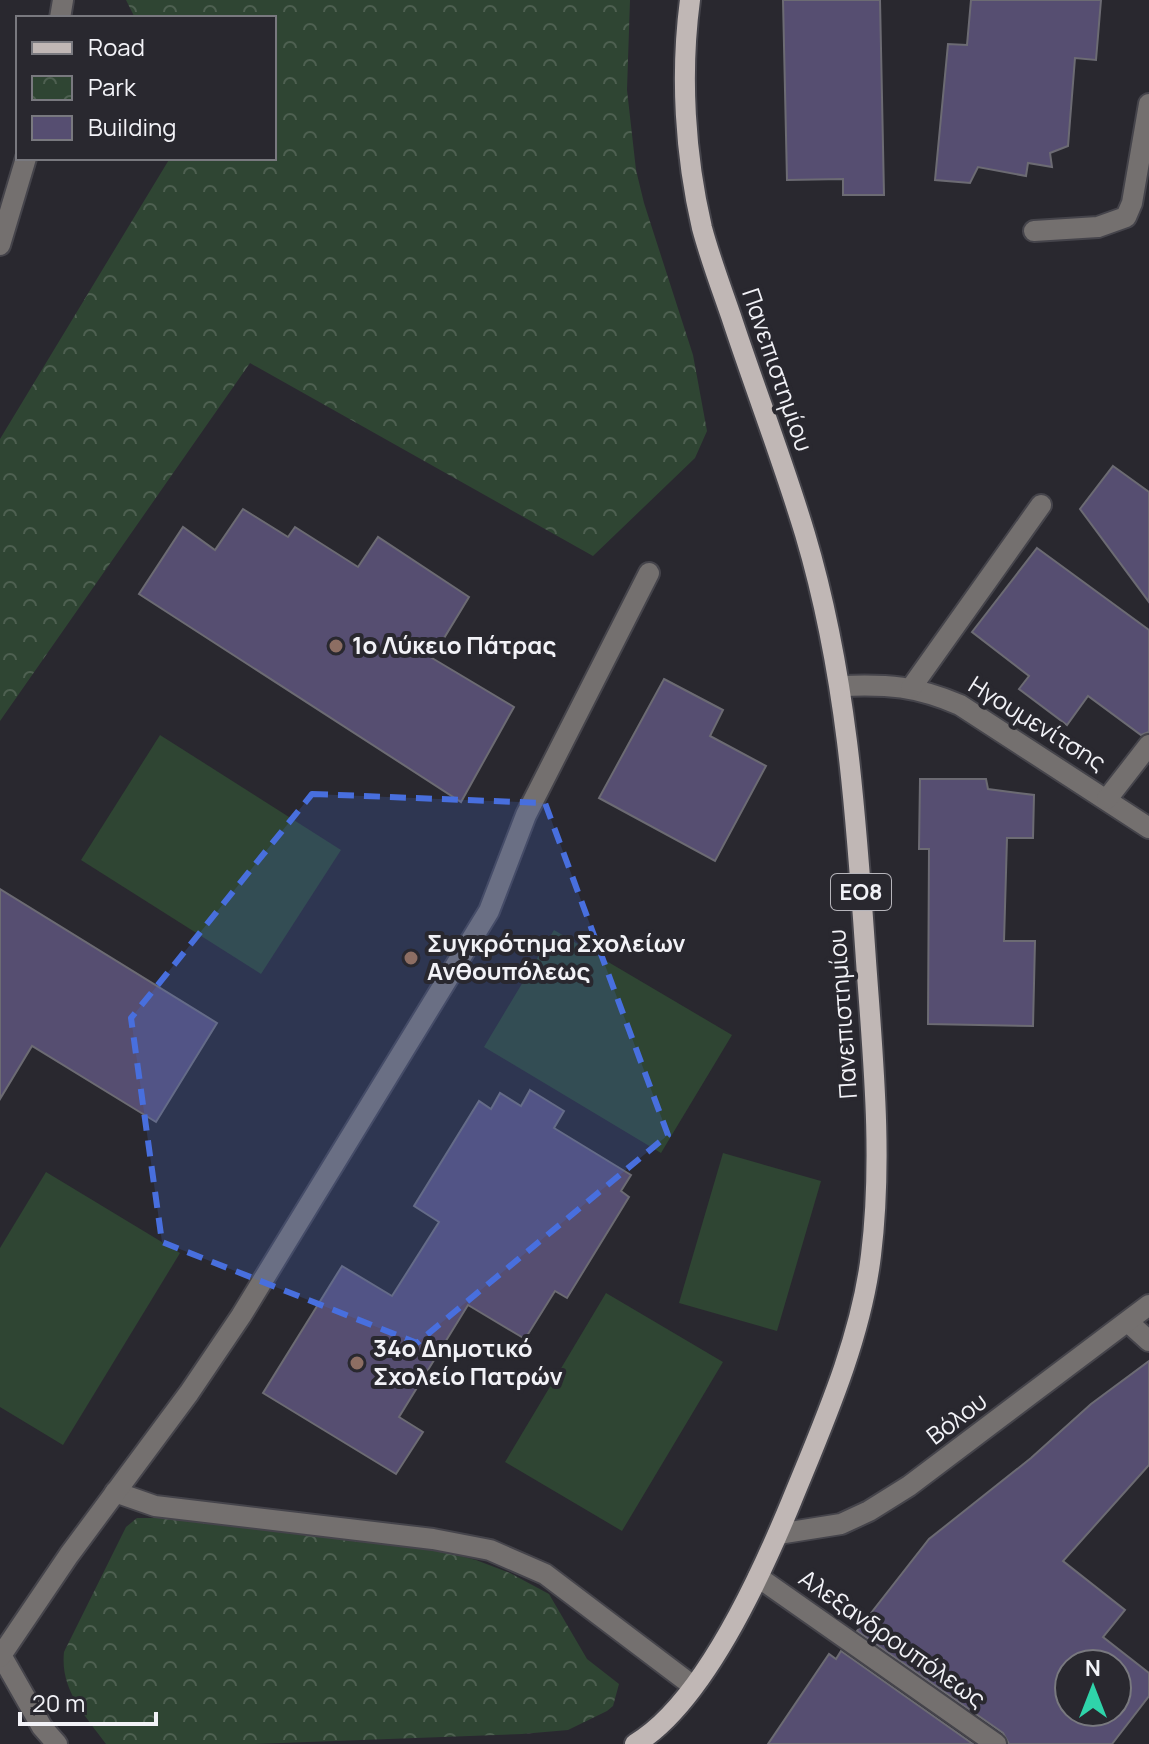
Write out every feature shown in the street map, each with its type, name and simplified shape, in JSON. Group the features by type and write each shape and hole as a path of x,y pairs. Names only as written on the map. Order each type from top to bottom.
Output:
{"main road":[{"name":"Πανεπιστημίου","path":"635,1744 665,1721 693,1686 758,1577 778,1534 853,1337 873,1241 876,1153 870,1018 841,686 805,534 702,228 691,168 684,92 690,0"}],"street":[{"path":"1034,231 1098,227 1126,217 1132,203 1149,104"},
{"path":"0,245 25,160"},
{"path":"911,688 1041,505"},
{"path":"57,1744 42,1727 0,1656 241,1316 489,911 526,815 649,573"},
{"name":"Ηγουμενίτσης","path":"841,686 911,688 929,691 960,705 1149,828"},
{"path":"1107,799 1149,745"},
{"name":"Βόλου","path":"778,1534 841,1524 882,1503 961,1449 1149,1305"},
{"path":"1128,1322 1149,1341"},
{"path":"115,1492 155,1506 433,1539 490,1550 545,1574 693,1686"},
{"name":"Αλεξανδρουπόλεως","path":"758,1577 996,1744"}],"highlighted area":[{"path":"312,794 545,803 668,1135 417,1343 162,1242 131,1018"}],"green space":[{"path":"126,0 630,0 627,90 636,170 693,355 707,431 695,458 593,556 250,363 0,721 0,439 169,160 276,160 276,16 134,16"},
{"path":"160,735 341,850 261,974 81,860"},
{"path":"554,930 732,1035 661,1153 484,1047"},
{"path":"723,1153 821,1181 777,1331 679,1303"},
{"path":"46,1172 180,1253 63,1445 0,1407 0,1248"},
{"path":"606,1293 723,1362 622,1531 505,1462"},
{"path":"137,1518 194,1518 344,1535 432,1549 476,1560 510,1573 549,1594 587,1659 619,1684 613,1706 568,1730 522,1734 254,1744 106,1744 70,1690 64,1652 126,1527"}],"building":[{"path":"783,0 880,0 884,195 843,195 843,179 787,180"},
{"path":"971,0 1101,0 1096,60 1075,58 1068,146 1050,153 1052,167 1028,163 1026,176 978,167 970,183 935,180 948,44 967,45"},
{"path":"1113,466 1149,492 1149,602 1080,509"},
{"path":"243,509 288,537 295,527 358,567 378,537 469,597 432,658 514,707 461,802 139,594 183,527 215,550"},
{"path":"1037,548 1149,630 1149,732 1141,735 1088,696 1067,725 1019,689 1029,676 972,632"},
{"path":"664,679 723,710 710,736 766,766 715,861 599,798"},
{"path":"920,779 986,779 988,789 1034,795 1033,838 1007,838 1004,941 1035,941 1033,1026 928,1024 929,849 919,849"},
{"path":"0,889 217,1023 156,1122 32,1046 0,1099"},
{"path":"530,1090 564,1111 554,1128 631,1175 621,1191 629,1197 567,1298 555,1291 525,1339 468,1305 399,1417 423,1432 396,1474 263,1393 342,1266 392,1296 439,1222 414,1206 479,1101 491,1109 500,1093 521,1106"},
{"path":"1149,1361 1149,1465 1063,1561 1125,1610 1103,1637 1117,1648 1053,1648 1053,1728 1124,1728 1112,1744 1009,1744 1003,1733 857,1631 929,1539 1031,1458 1091,1404"},
{"path":"841,1651 973,1744 768,1744 829,1654 836,1659"},
{"path":"1133,1660 1149,1673 1149,1696 1133,1717"}],"place":[{"name":"1ο Λύκειο Πάτρας","path":"336,646"},
{"name":"Συγκρότημα Σχολείων Ανθουπόλεως","path":"411,958"},
{"name":"34ο Δημοτικό Σχολείο Πατρών","path":"357,1363"}]}
